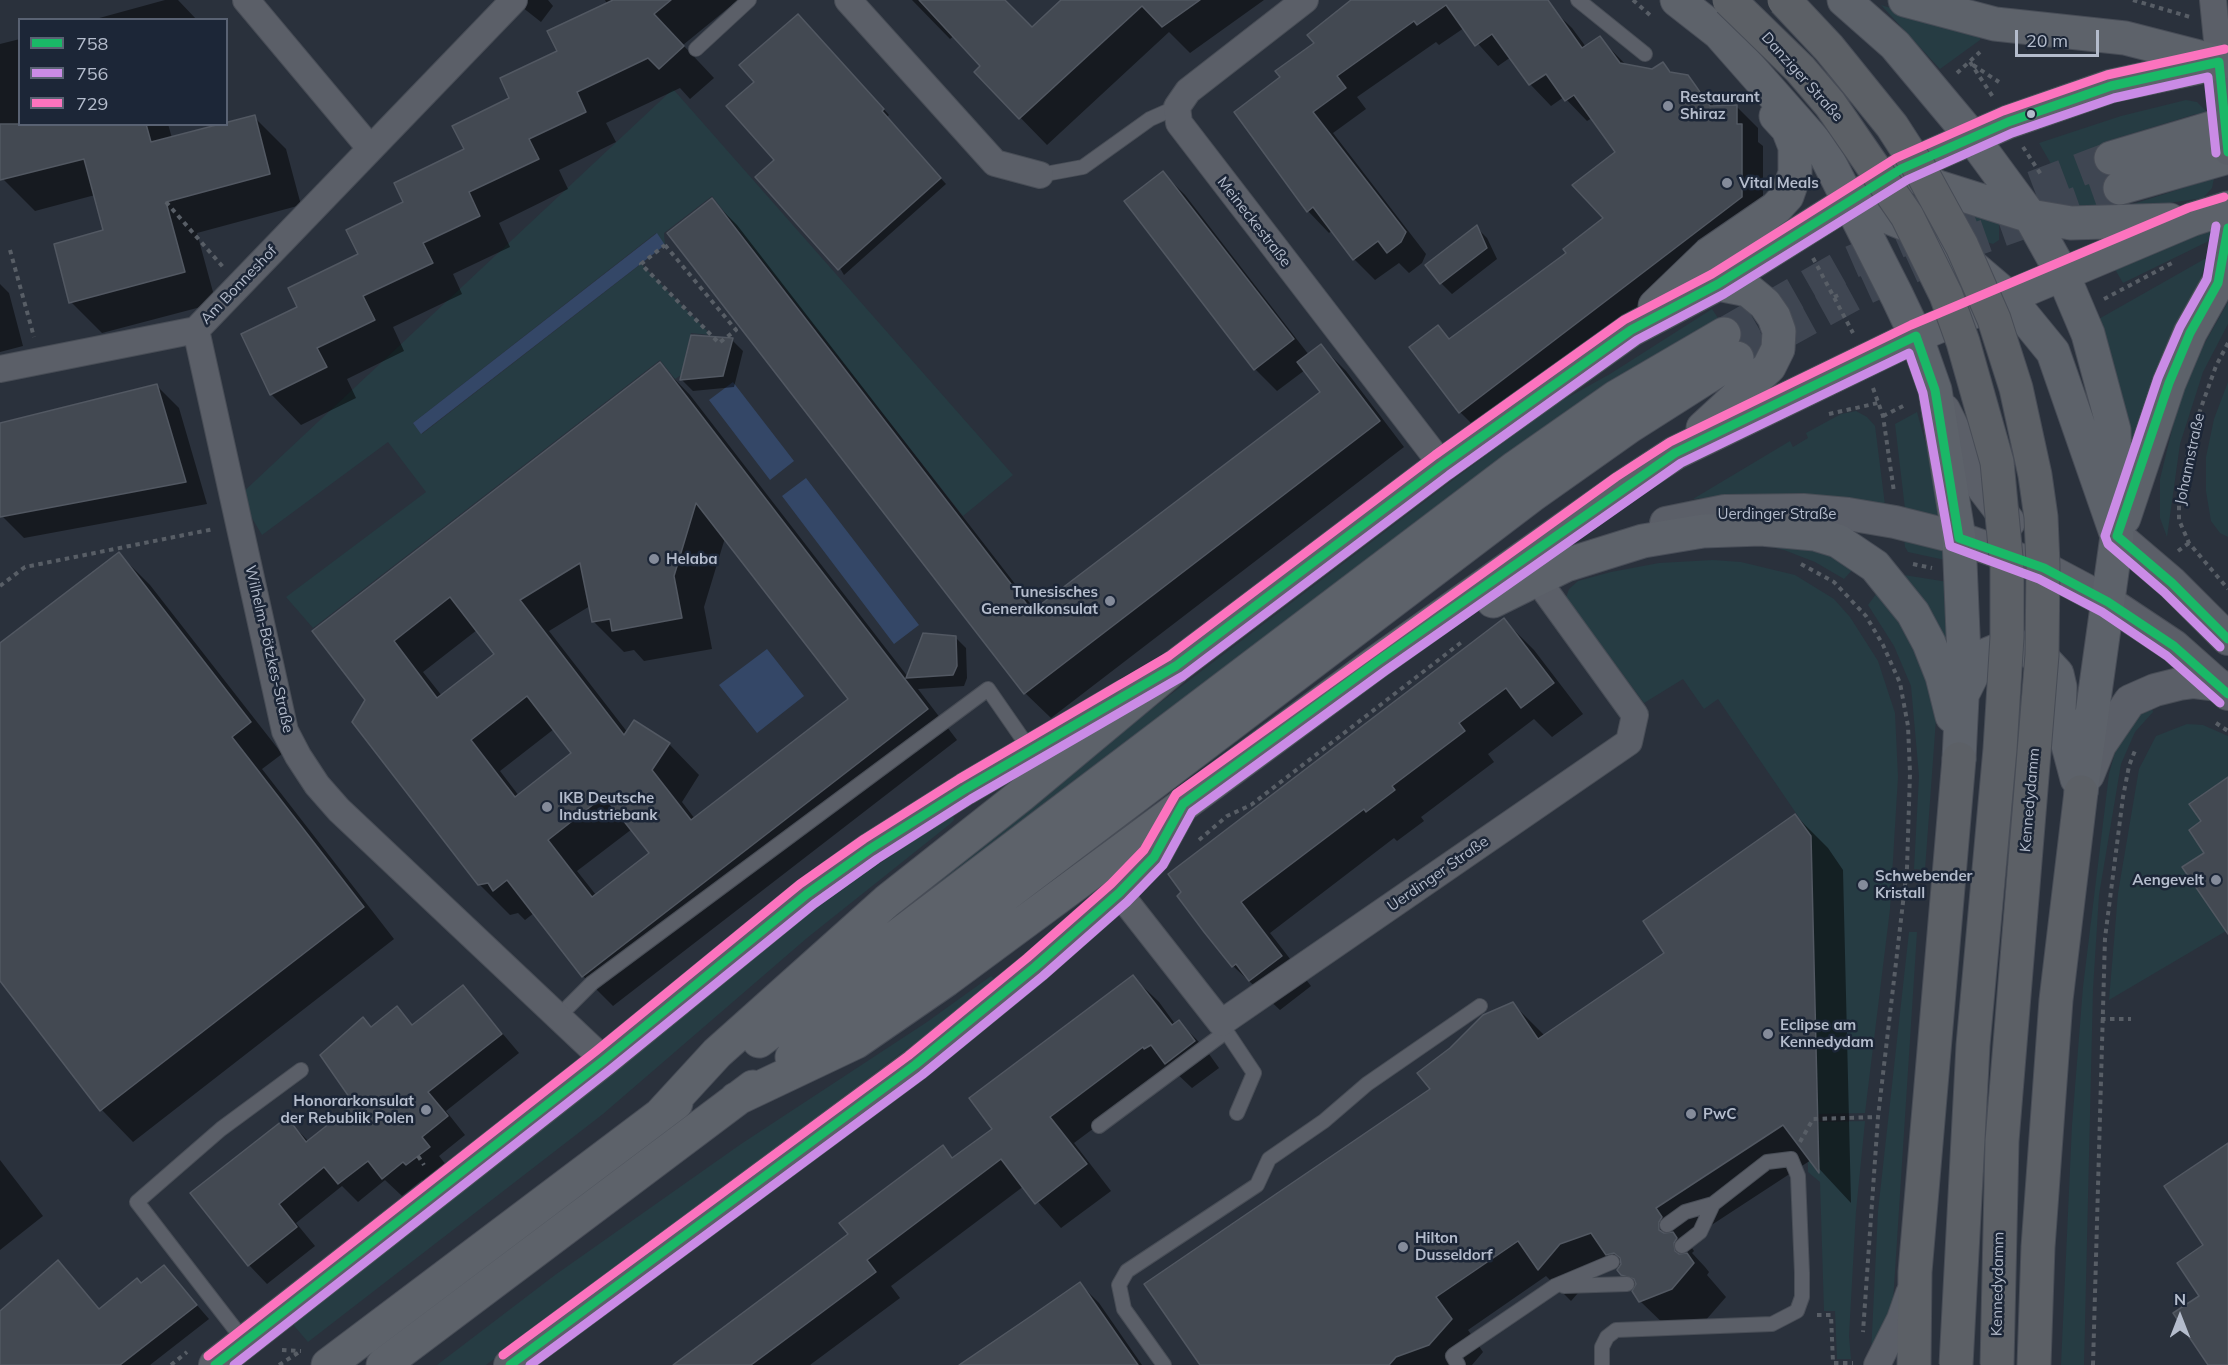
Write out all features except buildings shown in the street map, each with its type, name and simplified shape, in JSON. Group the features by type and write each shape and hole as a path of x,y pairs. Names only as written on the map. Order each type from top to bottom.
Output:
{"highway":[{"name":"Danziger Straße","path":"1729,0 1800,69 1830,104 1902,208 1926,252 1963,342 1988,426 2002,504 2007,568 2007,638 2000,749 1972,1045 1956,1365"},
{"name":"Kennedydamm","path":"1784,0 1830,48 1892,126 1921,171 1962,246 1994,319 2016,388 2035,475 2043,565 2042,655 2002,1141 1997,1365"},
{"path":"1914,1365 1915,1272 1959,759"},
{"path":"2034,1365 2038,1246 2056,1000 2081,792"}],"main road":[{"path":"1673,9 1756,43 1774,42 1786,37 1797,25 1806,0"},
{"path":"1844,0 1895,45 1972,137 2033,222 2063,274 2088,334 2114,430 2117,536 2081,792"},
{"path":"1905,0 1995,24 2125,38 2224,85"},
{"path":"1673,9 1720,34 1901,169 1938,187 2033,222 2193,219"},
{"path":"1631,330 1709,254 1776,208 1787,196 1796,173 1795,147 1788,129 1706,49 1673,9"},
{"path":"1720,34 1824,152 1916,336 1922,396 1959,537 1964,609 1959,759"},
{"path":"660,1115 717,1053 886,901 1176,666 1442,465 1631,330 1718,284 1901,169 1972,137 2110,86 2224,85"},
{"path":"2224,85 2115,173 2228,158"},
{"path":"1851,202 1920,230 1947,245 2013,295 2053,352 2117,536"},
{"path":"736,1099 856,1042 946,980 1378,661 1623,487 1675,453 1916,336 2193,219 2228,208"},
{"path":"2013,295 2031,262 2033,222"},
{"path":"2117,536 2169,383 2190,333 2223,278"},
{"path":"1675,453 1769,367 1778,349 1779,331 1765,303 1748,290 1718,284"},
{"path":"313,1354 660,1115 908,930 962,886 1516,467 1616,397 1730,346 1630,426 1531,496 383,1365"},
{"path":"1378,661 1536,578 1566,565 1643,541 1703,531 1761,529 1815,534 1838,541 1875,566 1913,613 1929,643 1952,714 1959,759"},
{"path":"1962,693 1981,657 2003,648 2015,646 2026,649 2044,660 2057,674 2060,687 2059,711 2081,792"}],"street":[{"path":"246,0 370,148"},
{"name":"Am Bonneshof","path":"0,369 196,330 514,0"},
{"path":"848,0 995,163 1040,175"},
{"path":"1177,107 1188,92 1205,77 1305,0"},
{"path":"2213,0 2224,85 2228,152"},
{"name":"Meineckestraße","path":"1177,107 1179,123 1189,139 1442,465"},
{"path":"2223,278 2228,228"},
{"name":"Wilhelm-Bötzkes-Straße","path":"196,330 285,731 298,756 317,785 339,810 604,1060"},
{"path":"1922,396 1983,488 2044,568"},
{"name":"Uerdinger Straße","path":"1566,565 1651,526 1725,511 1803,510 1848,514 1895,522 1959,537 2044,568 2108,602 2174,646 2223,689"},
{"path":"2117,536 2172,583 2228,639"},
{"name":"Uerdinger Straße","path":"1224,1027 1629,742 1635,715 1536,578"},
{"path":"215,1365 604,1060 807,894 870,849 1176,666"},
{"path":"2081,792 2100,745 2130,701 2179,684 2193,682 2223,689"},
{"path":"510,1365 915,1065 1035,967 1119,893 1154,857 1184,804"},
{"path":"1119,893 1224,1027"},
{"path":"1868,1363 1900,1319 1915,1272"}],"lane":[{"path":"696,49 749,0"},
{"path":"1578,0 1645,54"},
{"path":"1040,175 1083,167 1150,119 1177,107"},
{"path":"558,1017 592,983 988,689 1031,751"},
{"path":"1164,1365 1124,1309 1119,1285 1127,1271 1257,1185 1269,1159 1324,1121 1367,1084 1480,1006"},
{"path":"1099,1126 1224,1027 1254,1073 1237,1113"},
{"path":"245,1342 137,1202 221,1129 301,1070"},
{"path":"1602,1365 1602,1347 1607,1337 1616,1330 1772,1324 1797,1311 1802,1297 1798,1176 1791,1159 1767,1161 1713,1204 1685,1212 1667,1225"},
{"path":"1682,1246 1700,1232 1713,1204"},
{"path":"1456,1361 1555,1286 1612,1262"},
{"path":"1555,1286 1627,1284"}],"path":[{"path":"1632,0 1673,9"},
{"path":"2133,0 2190,17"},
{"path":"1991,95 1970,63 1999,82"},
{"path":"166,202 238,285"},
{"path":"665,245 736,330 719,343 641,264 665,245"},
{"path":"10,250 41,361"},
{"path":"1813,257 1854,336"},
{"path":"2099,302 2183,258"},
{"path":"1834,297 1841,294"},
{"name":"Johannstraße","path":"2189,543 2179,520 2179,499 2193,430 2216,366 2228,343"},
{"path":"1874,389 1891,453 1895,498"},
{"path":"1883,416 1922,396"},
{"path":"1828,414 1878,402"},
{"path":"0,586 25,567 240,524"},
{"path":"2175,552 2189,543 2228,589"},
{"path":"1904,558 1911,564 1935,568"},
{"path":"1790,561 1822,575 1845,592 1866,616 1883,645 1900,683 1908,726 1910,773 1906,868 1878,1117 1862,1339"},
{"path":"1194,844 1227,816 1251,805 1469,637"},
{"path":"2093,1365 2105,938 2114,858 2129,766 2137,745"},
{"path":"2101,1019 2131,1019"},
{"path":"1791,1159 1813,1119 1878,1117"},
{"path":"418,1156 425,1166"},
{"path":"1789,1316 1831,1315 1833,1363 1868,1363"},
{"path":"277,1351 313,1354"},
{"path":"279,1365 313,1354"}],"shaded area":[{"path":"1881,5 1980,36 1980,40 1940,69"},
{"path":"673,89 1013,475 963,516 712,196 664,233 665,245 656,233 413,423 422,434 641,264 719,343 711,335 691,333 685,356 693,367 675,379 660,360 313,628 286,597 426,492 388,442 262,535 239,496"},
{"path":"2186,100 2197,102 2207,112 2215,173 2212,188 2203,198 2121,210 2077,209 2039,143 2121,116","holes":["2196,114 2205,181 2127,206 2104,142"]},
{"path":"1965,211 1999,223 1999,240 1993,244 1980,240"},
{"path":"2215,228 2213,239 2123,283 2112,264"},
{"path":"2208,257 2194,296 2133,450 2097,320"},
{"path":"2228,302 2228,324 2203,372 2180,444 2167,537 2160,518 2160,479 2179,401 2189,371"},
{"path":"1712,309 1718,318 1596,391 1451,495 917,901 915,898 1087,758 1453,480 1556,404 1610,374"},
{"path":"2228,382 2228,537 2220,533 2211,521 2206,491 2206,457 2214,419"},
{"path":"1856,411 1867,417 1875,426 1885,505 1754,495 1693,499 1790,441 1793,447 1808,438 1806,433 1841,414"},
{"path":"1917,412 1930,459 1941,520 1905,509 1895,424"},
{"path":"1904,538 1942,549 1945,560 1908,552"},
{"path":"1755,543 1823,549 1855,567 1844,579 1815,562 1784,550"},
{"path":"1713,560 1741,562 1795,575 1834,599 1850,617 1878,661 1895,713 1898,777 1890,909 1865,1113 1818,1114 1811,835 1718,699 1704,709 1683,679 1644,703 1566,598 1569,589 1578,581 1611,572 1659,563"},
{"path":"1904,575 1948,582 1950,655 1928,611"},
{"path":"1879,590 1900,620 1919,657 1931,691 1936,719 1925,870 1914,869 1919,776 1911,686 1894,646 1868,605"},
{"path":"2150,703 2153,712 2135,732 2121,764 2099,895 2093,989 2084,1365 2061,1365 2072,1125 2083,987 2109,774 2121,730"},
{"path":"2187,724 2203,725 2228,736 2228,777 2189,804 2201,821 2189,830 2204,853 2183,867 2226,931 2109,1000 2118,893 2139,769 2156,736"},
{"path":"953,814 954,820 950,824 807,938 603,1114 308,1342 290,1321 827,899"},
{"path":"1909,932 1917,932 1893,1302 1871,1354 1878,1211"},
{"path":"991,976 997,981 486,1365 437,1365 555,1275 741,1144 927,1022"},
{"path":"1865,1121 1856,1211 1849,1336 1851,1359 1837,1359 1835,1311 1824,1311 1820,1182 1808,1172 1808,1162 1820,1156 1818,1122"}],"water":[{"path":"657,233 665,245 421,434 413,423"},
{"path":"733,382 794,461 770,480 709,400"},
{"path":"806,478 919,625 894,644 782,496"},
{"path":"767,649 804,696 757,733 719,685"}],"tunnel":[{"path":"1724,334 1847,264 1945,221 2111,158"},
{"path":"1737,358 1861,290 1957,246 2120,188"}],"transit line":[{"name":"729","path":"208,1356 596,1051 800,884 864,839 959,779 1169,656 1435,455 1624,320 1712,274 1896,158 2003,111 2107,75 2225,49"},
{"name":"758","path":"215,1365 604,1060 807,894 870,849 965,789 1176,666 1442,465 1631,330 1718,284 1901,169 2008,122 2111,86 2219,62 2228,152"},
{"name":"756","path":"234,1365 611,1069 814,904 877,859 971,799 1183,676 1449,475 1637,340 1724,294 1907,180 2012,133 2114,98 2208,77 2216,153"},
{"name":"729","path":"503,1355 908,1056 1027,958 1111,884 1144,850 1176,794 1616,477 1670,442 1911,325 2188,208 2224,197"},
{"name":"756","path":"2216,226 2207,279 2180,327 2158,378 2105,536 2108,544 2164,592 2220,647"},
{"name":"758","path":"2228,228 2218,283 2190,333 2169,383 2117,536 2172,583 2228,639"},
{"name":"758","path":"510,1365 915,1065 1035,967 1119,893 1154,857 1183,804 1378,661 1675,453 1916,336 1935,390 1959,538 2044,568 2108,602 2174,646 2228,694"},
{"name":"756","path":"530,1365 922,1075 1043,976 1127,902 1163,865 1192,812 1385,671 1681,463 1909,353 1923,393 1950,546 2039,579 2102,612 2167,656 2220,703"}],"place":[{"name":"Restaurant Shiraz","path":"1668,106"},
{"name":"Vital Meals","path":"1727,183"},
{"name":"Helaba","path":"654,559"},
{"name":"Tunesisches Generalkonsulat","path":"1110,601"},
{"name":"IKB Deutsche Industriebank","path":"547,807"},
{"name":"Aengevelt","path":"2216,880"},
{"name":"Schwebender Kristall","path":"1863,885"},
{"name":"Eclipse am Kennedydam","path":"1768,1034"},
{"name":"Honorarkonsulat der Rebublik Polen","path":"426,1110"},
{"name":"PwC","path":"1691,1114"},
{"name":"Hilton Dusseldorf","path":"1403,1247"}]}
